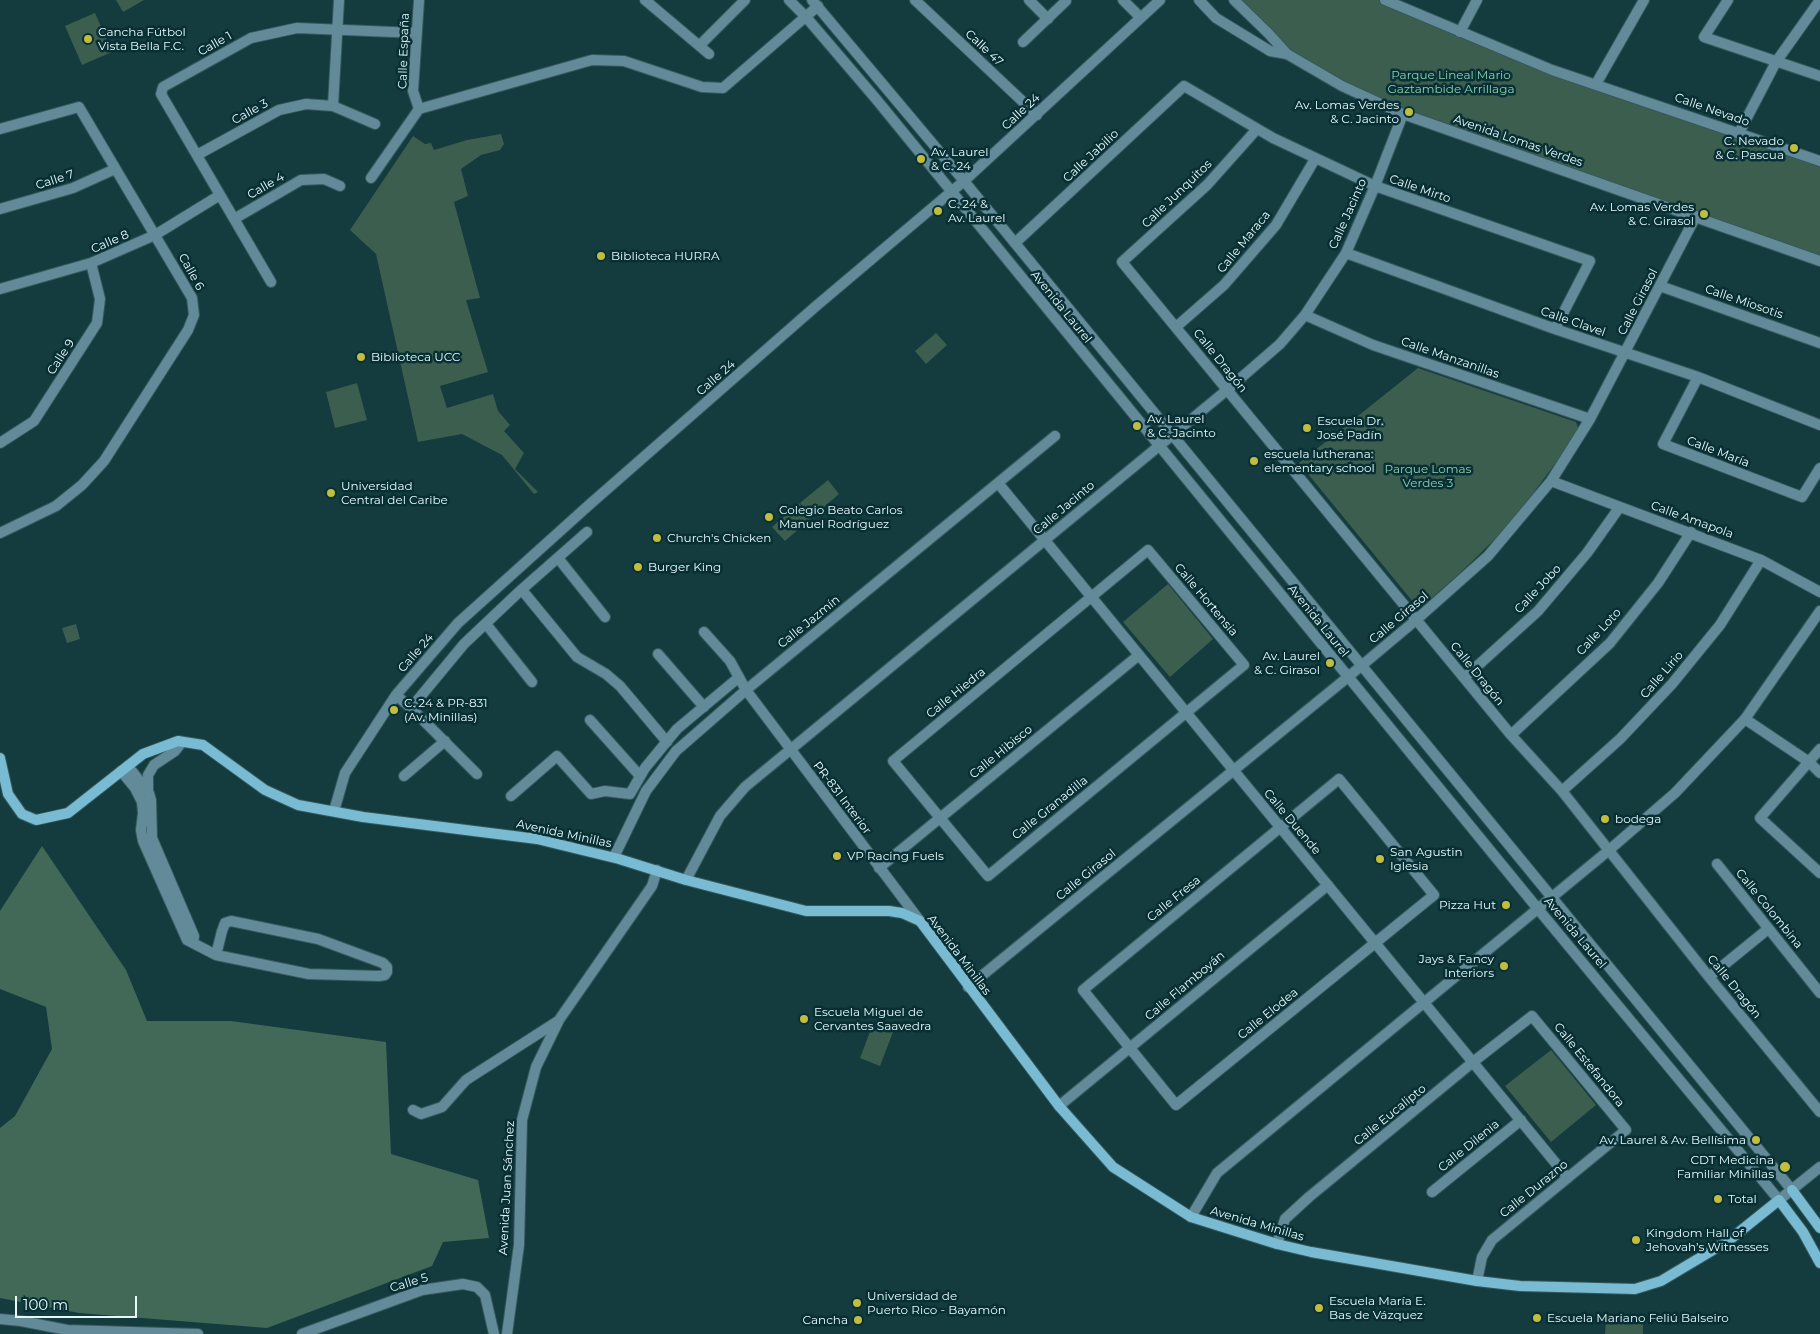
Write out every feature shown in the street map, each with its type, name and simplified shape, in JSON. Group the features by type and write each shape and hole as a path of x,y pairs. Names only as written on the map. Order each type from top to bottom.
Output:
{"main road":[{"name":"Avenida Minillas","path":"0,758 8,794 22,814 36,820 68,813 143,754 178,741 203,745 265,790 298,805 363,817 537,839 614,857 686,880 806,911 889,911 902,913 920,921 1059,1106 1113,1167 1191,1217 1277,1244 1311,1252 1477,1281 1520,1286 1635,1289 1661,1281 1728,1242 1779,1200"},
{"name":"Avenida Laurel","path":"1792,1190 1820,1228"},
{"name":"Avenida Laurel","path":"1779,1200 1802,1232 1820,1263"}],"street":[{"path":"333,106 339,0"},
{"name":"Calle España","path":"419,0 413,91 419,109"},
{"path":"645,0 709,54"},
{"path":"700,45 745,0"},
{"name":"Avenida Laurel","path":"789,0 806,17 876,100 1538,909 1779,1200"},
{"name":"Calle 47","path":"915,0 1036,115"},
{"path":"1029,0 1048,19"},
{"path":"1123,0 1140,17"},
{"name":"Calle 24","path":"334,811 345,773 396,695 458,624 584,510 867,262 964,181 1160,0"},
{"path":"1199,0 1216,18 1270,51 1287,54"},
{"name":"Avenida Lomas Verdes","path":"1234,0 1287,54 1342,86 1403,114 1820,261"},
{"name":"Calle Nevado","path":"1385,0 1552,70 1820,161"},
{"path":"1460,32 1477,0"},
{"path":"1596,84 1644,0"},
{"path":"1728,0 1704,37 1820,76"},
{"path":"1739,133 1776,62 1820,0"},
{"path":"1023,42 1066,1"},
{"path":"371,178 419,109 592,60 624,61 702,87 723,88 806,17 815,3"},
{"name":"Avenida Laurel","path":"815,3 964,181 1792,1190"},
{"name":"Calle 1","path":"272,282 161,94 163,87 252,38 297,28 417,33"},
{"name":"Calle Mirto","path":"1184,86 1257,129 1315,159 1375,186 1590,261 1555,329"},
{"name":"Calle Jabilio","path":"1015,244 1184,86"},
{"name":"Calle 3","path":"197,155 279,110 306,104 333,106 375,124"},
{"name":"Calle 6","path":"0,129 79,107 192,298 194,315 188,330 104,461 82,485 56,506 0,533"},
{"name":"Calle Jacinto","path":"686,880 720,816 745,787 1172,434 1228,390 1280,344 1304,315 1346,254 1403,114"},
{"name":"Calle Junquitos","path":"1132,254 1207,185 1257,129"},
{"name":"Calle Maraca","path":"1176,327 1224,285 1276,225 1315,159"},
{"name":"Calle 7","path":"0,209 73,188 115,168"},
{"name":"Calle 4","path":"234,219 301,180 324,179 340,186"},
{"name":"Calle 8","path":"0,289 91,264 155,235 220,195"},
{"name":"Calle Girasol","path":"968,987 1348,677 1488,556 1551,481 1590,420 1696,216"},
{"name":"Calle Dragón","path":"1132,254 1122,262 1511,735 1562,791 1709,977 1820,1112"},
{"name":"Calle Clavel","path":"1346,254 1555,329 1698,377 1820,425"},
{"name":"Calle 9","path":"0,444 34,421 97,323 100,299 91,264"},
{"name":"Calle Miosotis","path":"1660,286 1820,343"},
{"name":"Calle Manzanillas","path":"1304,315 1373,345 1590,420"},
{"name":"Calle María","path":"1698,377 1663,444 1802,497 1820,468"},
{"name":"Calle Jazmín","path":"614,857 646,791 676,751 746,690 1055,436"},
{"name":"Calle Amapola","path":"1551,481 1619,508 1691,532 1761,560 1820,592"},
{"name":"Calle Duende","path":"998,483 1567,1178"},
{"name":"Calle Jobo","path":"1464,678 1538,611 1587,553 1619,508"},
{"path":"412,708 464,644 588,532"},
{"name":"Calle Loto","path":"1511,735 1610,643 1658,583 1691,532"},
{"name":"Calle Hortensia","path":"1092,598 1148,550 1244,665 1186,713"},
{"path":"558,558 605,618"},
{"name":"Calle Lirio","path":"1562,791 1620,739 1672,684 1720,625 1761,560"},
{"path":"522,590 577,657 606,674 620,686 667,742"},
{"name":"Calle Hiedra","path":"941,818 893,760 1092,598"},
{"path":"1191,1217 1217,1173 1608,851 1675,793 1744,719 1820,611"},
{"path":"486,624 532,682"},
{"name":"PR-831 Interior","path":"704,632 730,661 746,690 920,921"},
{"path":"658,654 704,707"},
{"name":"Calle Hibisco","path":"879,868 1139,655"},
{"path":"511,796 557,756 591,794 605,791 630,794 640,776 677,729 738,678"},
{"path":"396,695 412,708 477,774"},
{"name":"Calle Granadilla","path":"941,818 988,876 1186,713"},
{"path":"1744,719 1809,762 1820,773"},
{"path":"590,720 640,776"},
{"path":"182,742 175,751 154,766 148,775 148,793 152,805 152,838 194,936 193,943"},
{"path":"404,776 446,742"},
{"path":"1820,750 1760,818 1820,873"},
{"path":"124,768 148,793"},
{"path":"124,768 139,794 143,808 141,830 143,841 187,940 216,956 309,974 379,976 385,975 387,972 387,967 383,964 318,939 231,921 225,923 216,956"},
{"name":"Calle Fresa","path":"1130,1048 1083,990 1340,780 1434,895 1375,942"},
{"name":"Calle Colombina","path":"1717,864 1820,993"},
{"name":"Avenida Juan Sánchez","path":"507,1334 519,1245 522,1120 536,1067 559,1020 652,886 658,870"},
{"name":"Calle Flamboyán","path":"1059,1106 1328,885"},
{"path":"1709,977 1768,929"},
{"name":"Calle Elodea","path":"1130,1048 1176,1105 1375,942"},
{"path":"368,976 371,959"},
{"name":"Calle Eucalipto","path":"1277,1244 1285,1219 1473,1062 1532,1016"},
{"name":"Calle Estefandora","path":"1532,1016 1626,1130"},
{"path":"413,1110 421,1114 442,1107 466,1080 559,1020"},
{"name":"Calle Dilenia","path":"1432,1192 1521,1120"},
{"name":"Calle Durazno","path":"1477,1281 1482,1257 1492,1240 1626,1130"},
{"path":"1779,1200 1820,1167"},
{"name":"Calle 5","path":"302,1334 422,1290 463,1284 477,1288 486,1295 494,1334"},
{"path":"0,1319 67,1330 198,1334"}],"green space":[{"path":"116,0 144,0 123,12"},
{"name":"Parque Lineal Mario Gaztambide Arrillaga","path":"1232,0 1385,0 1460,32 1820,161 1820,261 1403,114 1287,54"},
{"name":"Cancha Fútbol Vista Bella F.C.","path":"95,13 112,52 82,65 65,26"},
{"path":"501,134 504,144 500,150 481,155 461,169 468,196 454,202 480,298 466,300 488,372 440,386 447,408 493,394 498,411 510,425 504,431 524,453 515,469 538,492 534,494 502,455 462,434 418,442 376,254 350,230 413,136 425,144 431,143 434,150 467,140"},
{"path":"936,333 947,345 926,364 915,351"},
{"name":"Parque Lomas Verdes 3","path":"1418,368 1576,422 1578,428 1557,461 1526,503 1496,538 1426,603 1419,605 1413,602 1299,463"},
{"path":"357,383 367,420 335,428 326,392"},
{"path":"828,480 839,494 812,517 800,503"},
{"path":"799,503 811,518 785,541 772,527"},
{"path":"1168,584 1213,639 1170,677 1123,622"},
{"path":"76,624 80,639 67,643 62,628"},
{"path":"42,846 126,970 147,1021 231,1021 386,1042 391,1154 478,1180 489,1238 443,1242 432,1266 267,1328 79,1313 0,1298 0,1128 15,1116 52,1049 46,1007 0,989 0,911"},
{"path":"873,1024 893,1032 880,1066 860,1058"},
{"path":"1551,1050 1596,1105 1551,1142 1505,1086"},
{"path":"1606,1318 1643,1319 1643,1334 1605,1334"}],"place":[{"name":"Cancha Fútbol Vista Bella F.C.","path":"88,39"},
{"name":"Av. Lomas Verdes & C. Jacinto","path":"1409,112"},
{"name":"C. Nevado & C. Pascua","path":"1794,148"},
{"name":"Av. Laurel & C. 24","path":"921,159"},
{"name":"C. 24 & Av. Laurel","path":"938,211"},
{"name":"Av. Lomas Verdes & C. Girasol","path":"1704,214"},
{"name":"Biblioteca HURRA","path":"601,256"},
{"name":"Biblioteca UCC","path":"361,357"},
{"name":"Av. Laurel & C. Jacinto","path":"1137,426"},
{"name":"Escuela Dr. José Padín","path":"1307,428"},
{"name":"escuela lutherana: elementary school","path":"1254,461"},
{"name":"Universidad Central del Caribe","path":"331,493"},
{"name":"Colegio Beato Carlos Manuel Rodríguez","path":"769,517"},
{"name":"Church's Chicken","path":"657,538"},
{"name":"Burger King","path":"638,567"},
{"name":"Av. Laurel & C. Girasol","path":"1330,663"},
{"name":"C. 24 & PR-831 (Av. Minillas)","path":"394,710"},
{"name":"bodega","path":"1605,819"},
{"name":"VP Racing Fuels","path":"837,856"},
{"name":"San Agustin Iglesia","path":"1380,859"},
{"name":"Pizza Hut","path":"1506,905"},
{"name":"Jays & Fancy Interiors","path":"1504,966"},
{"name":"Escuela Miguel de Cervantes Saavedra","path":"804,1019"},
{"name":"Av. Laurel & Av. Bellísima","path":"1756,1140"},
{"name":"CDT Medicina Familiar Minillas","path":"1785,1167"},
{"name":"Total","path":"1718,1199"},
{"name":"Kingdom Hall of Jehovah’s Witnesses","path":"1636,1240"},
{"name":"Universidad de Puerto Rico - Bayamón","path":"857,1303"},
{"name":"Escuela María E. Bas de Vázquez","path":"1319,1308"},
{"name":"Escuela Mariano Feliú Balseiro","path":"1537,1318"},
{"name":"Cancha","path":"858,1320"}]}
